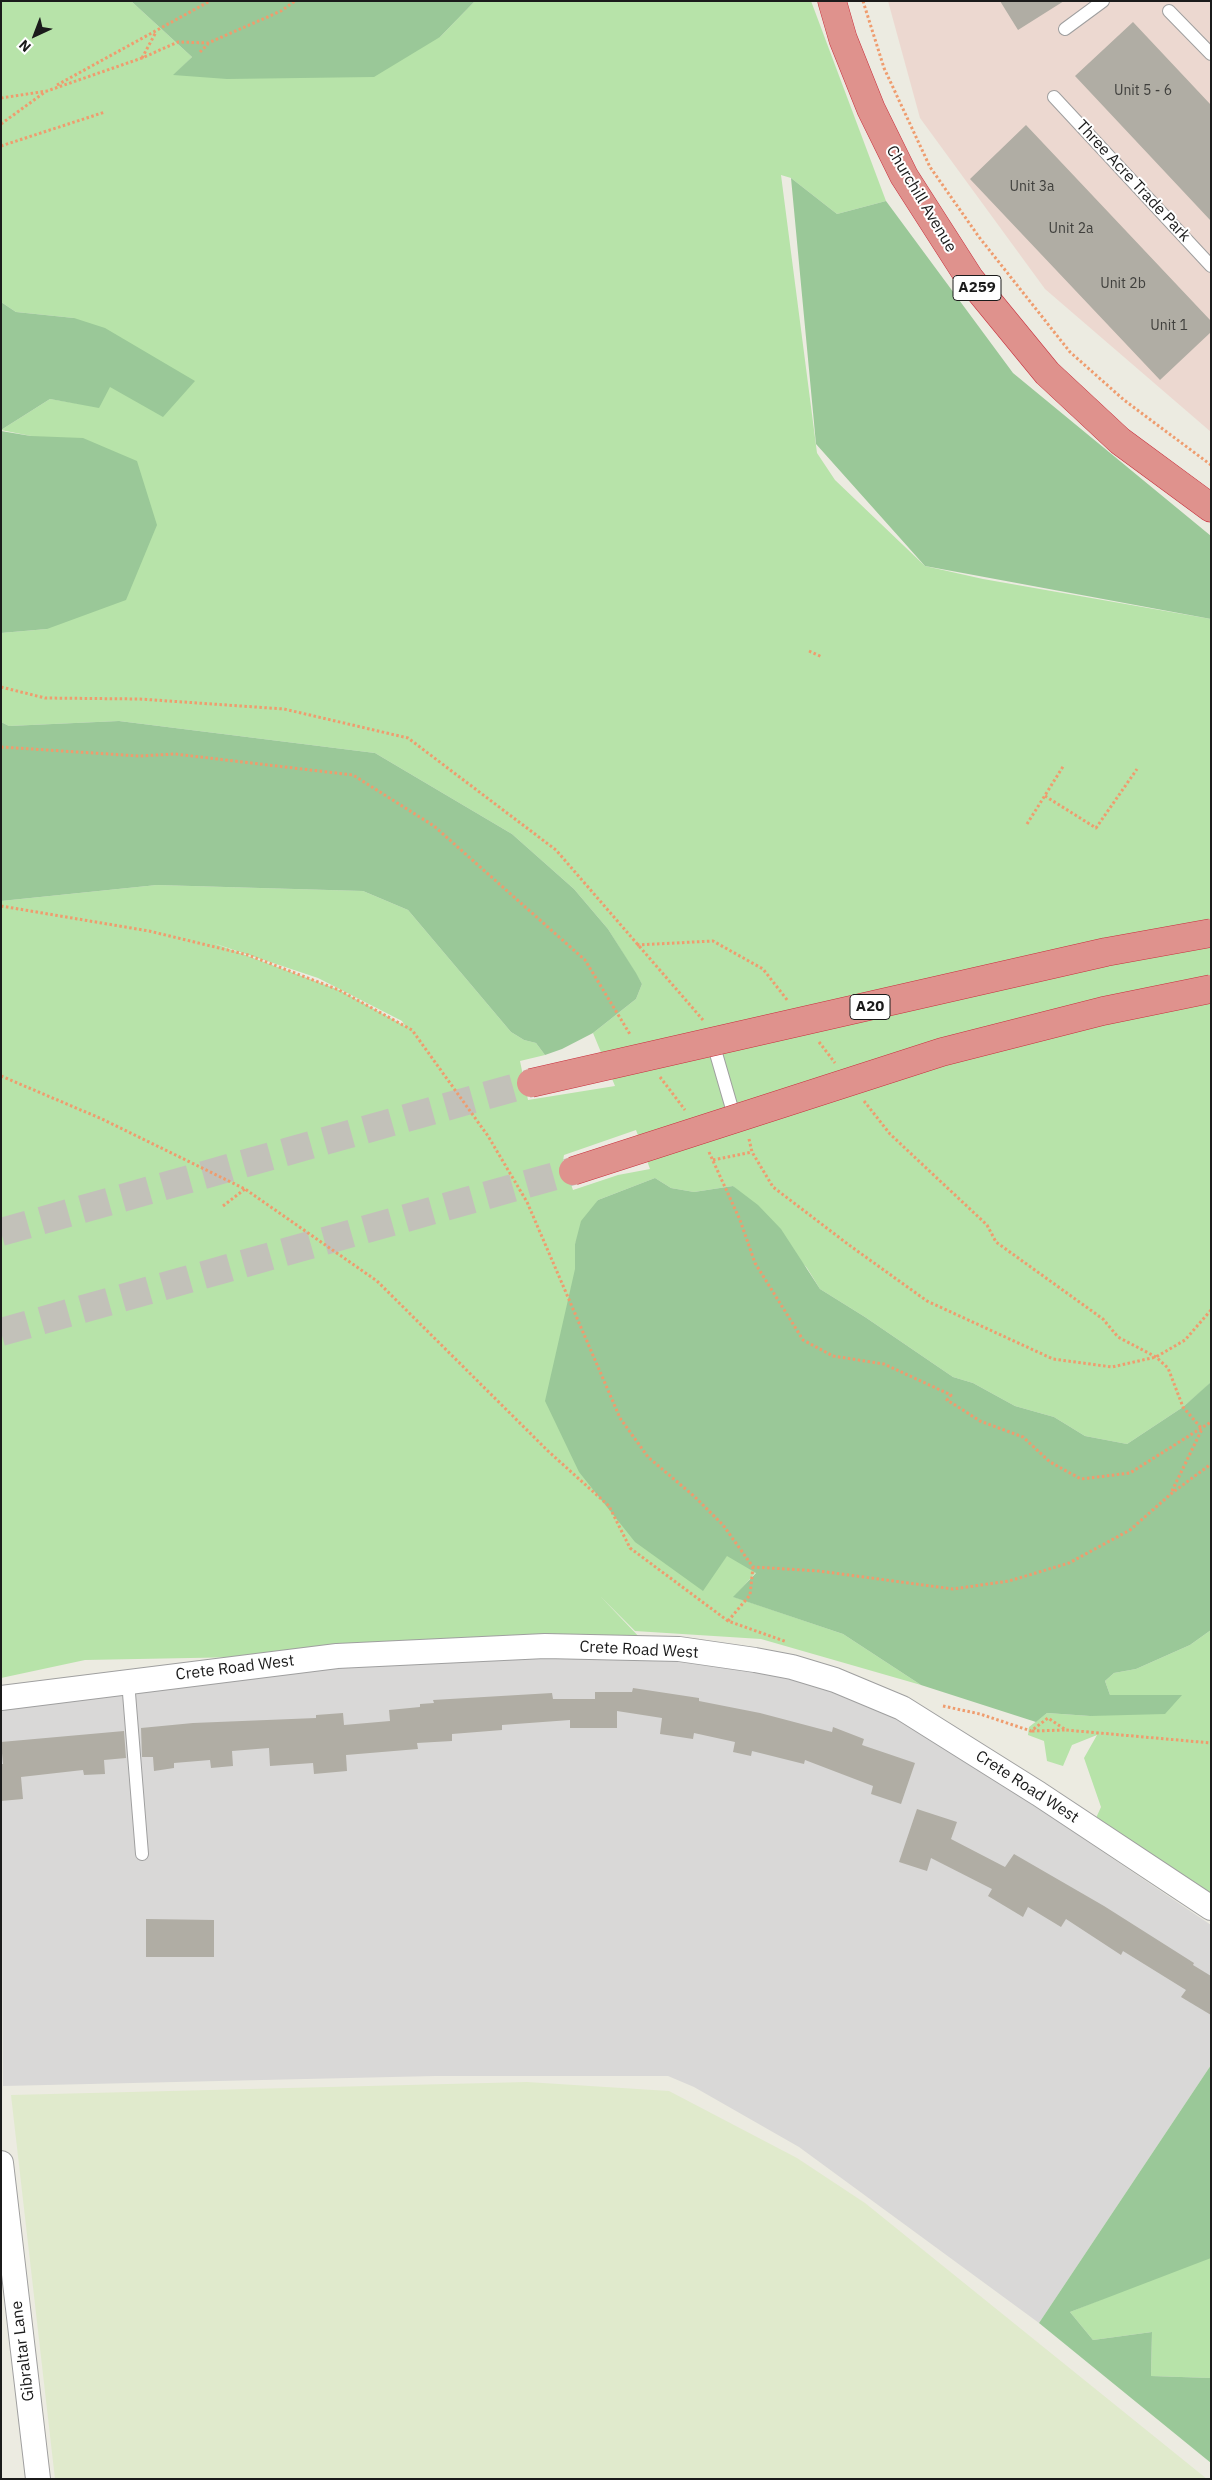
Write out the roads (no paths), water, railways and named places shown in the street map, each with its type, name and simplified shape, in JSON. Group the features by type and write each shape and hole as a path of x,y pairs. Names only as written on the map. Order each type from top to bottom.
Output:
{"highway":[{"name":"Churchill Avenue","path":"832,1 843,39 871,109 904,176 970,279 1047,372 1120,441 1174,483 1211,508"},
{"name":"A20","path":"531,1083 710,1033 1106,952 1211,934"},
{"path":"573,1171 741,1126 942,1052 1103,1011 1211,989"}],"street":[{"name":"Crete Road West","path":"1,1698 337,1656 545,1646 679,1649 792,1667 836,1680 902,1708 1039,1794 1211,1908"},
{"name":"Gibraltar Lane","path":"1,2163 38,2479"}],"lane":[{"path":"1065,29 1103,1"},
{"path":"1169,11 1211,54"},
{"name":"Three Acre Trade Park","path":"1054,97 1211,266"},
{"path":"710,1033 741,1126"},
{"path":"128,1681 142,1854"}],"tunnel":[{"path":"1,1232 531,1083"},
{"path":"1,1332 573,1171"}]}
